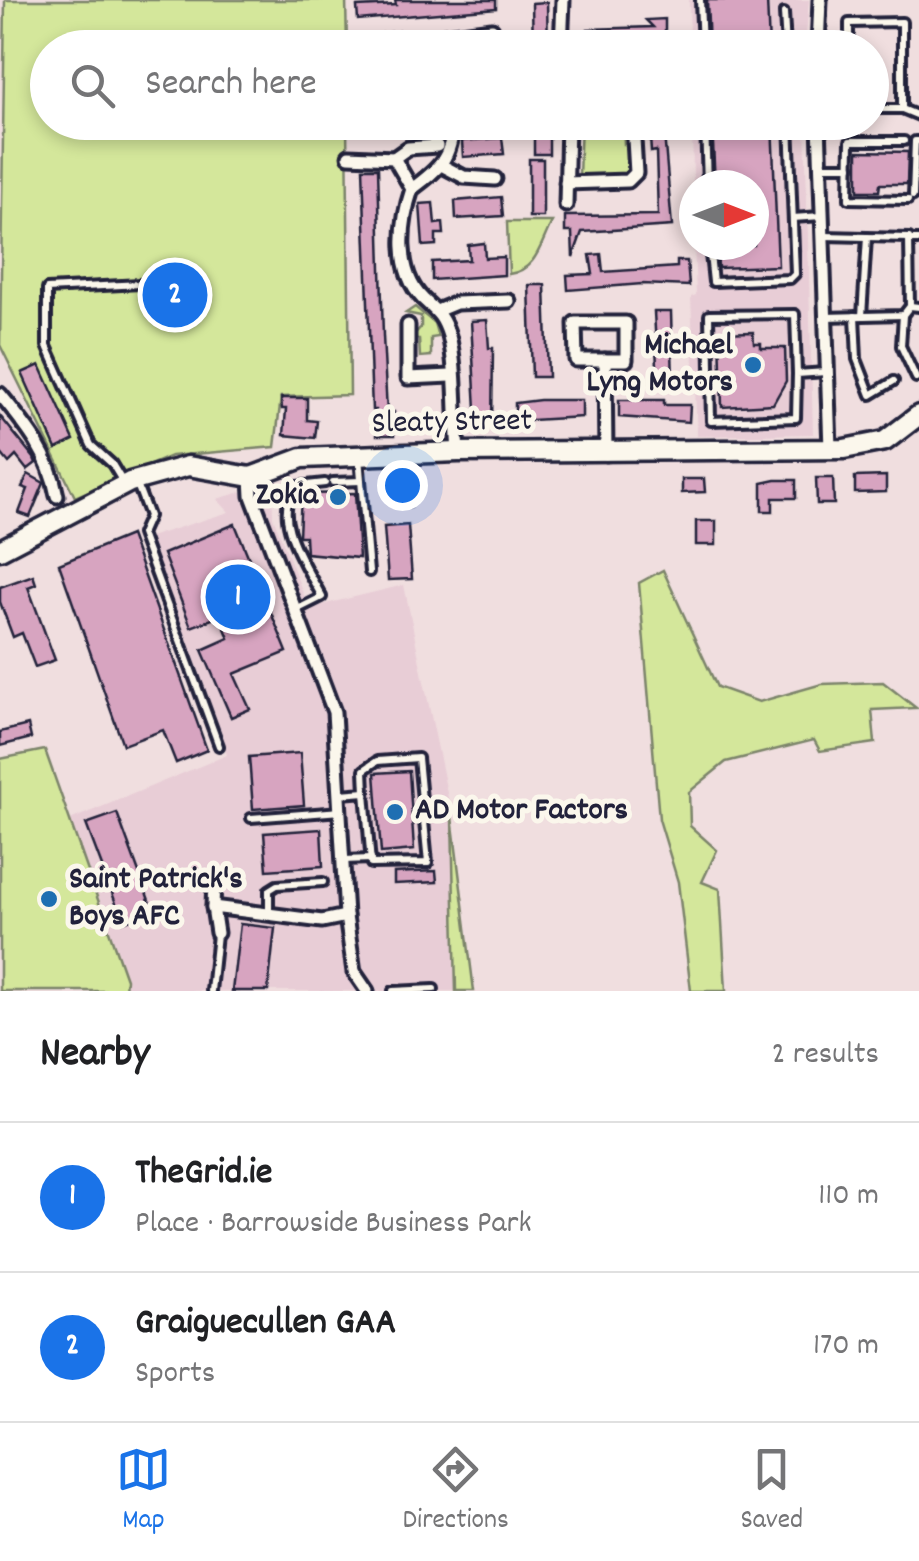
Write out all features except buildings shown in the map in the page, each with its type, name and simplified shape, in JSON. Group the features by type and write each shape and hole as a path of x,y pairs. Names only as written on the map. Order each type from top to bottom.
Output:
{"street":[{"path":"562,30 563,0"},
{"path":"819,30 820,0"},
{"path":"484,30 492,29"},
{"path":"451,140 449,156 442,166 412,189 404,214 404,254 413,285 424,300 440,310 450,339 458,452"},
{"path":"566,204 567,140"},
{"path":"566,182 628,182 636,172 635,140"},
{"path":"819,140 830,449"},
{"path":"350,156 394,158 408,148 437,146"},
{"path":"394,158 412,189"},
{"path":"442,166 464,177 495,178"},
{"path":"440,310 456,303 509,301"},
{"path":"575,323 626,323 626,360 605,360 576,360 575,323"},
{"path":"408,326 408,378 451,376"},
{"path":"605,360 606,454"},
{"path":"0,394 38,442 51,466 57,496"},
{"name":"Sleaty Street","path":"251,477 302,458 458,452 606,454 830,449 885,441 919,415"},
{"path":"0,550 130,482 188,466 251,477 252,496 334,712 346,916 354,972 367,991"},
{"path":"214,880 217,933"},
{"path":"213,908 322,921 346,916"}],"lane":[{"path":"700,0 701,30"},
{"path":"785,0 786,30"},
{"path":"849,30 849,22 902,22 902,109"},
{"path":"889,109 902,109 919,116"},
{"path":"706,140 707,170"},
{"path":"711,260 713,282 790,280 796,262 790,140"},
{"path":"904,141 850,141 850,199 910,198 915,141 919,141"},
{"path":"820,166 850,166"},
{"path":"793,218 822,216"},
{"path":"823,236 919,240"},
{"path":"867,237 857,359 871,395 894,381"},
{"path":"826,317 903,314 914,306 909,240"},
{"path":"159,283 48,289 48,346 92,445 130,482 149,516 141,534 219,746"},
{"path":"709,314 795,314 797,374 796,418 711,421 709,314"},
{"path":"903,314 902,346 916,378"},
{"path":"797,374 827,372"},
{"path":"358,456 369,572"},
{"path":"295,610 322,596 290,534 287,504 298,486 361,481"},
{"path":"344,860 371,859 383,866 428,862 418,758 377,762 364,770 371,859"},
{"path":"341,794 365,792"},
{"path":"251,818 342,811"},
{"path":"269,914 269,890 278,885 322,882"},
{"path":"211,991 217,933"},
{"path":"393,991 434,989"}],"shaded area":[{"path":"689,0 809,0 806,30 690,30"},
{"path":"692,140 805,140 813,434 697,436 691,297 696,295 695,260 769,260 769,170 693,170"},
{"path":"272,483 273,517 309,608 404,585 452,817 456,991 129,991 70,820 227,755 149,537 229,512 217,499"}],"green space":[{"path":"5,0 346,0 347,30 30,30 30,140 347,140 350,395 281,397 275,447 171,456 75,497 0,345"},
{"path":"580,140 624,140 624,144 631,144 632,171 626,175 579,177"},
{"path":"507,222 552,222 532,262 509,274"},
{"path":"415,307 434,323 438,337 431,338 431,356 420,357 419,339 410,339 421,327 421,316 406,313"},
{"path":"663,570 717,687 759,702 822,684 883,682 916,708 872,710 875,743 820,751 814,740 726,762 689,792 690,826 717,850 702,882 720,889 726,991 691,991 678,882 659,819 639,583"},
{"name":"Saint Patrick's Boys AFC","path":"45,750 126,979 125,991 0,991 0,759"},
{"path":"452,817 474,991 456,991"}],"place":[{"name":"Graiguecullen GAA","path":"175,295"},
{"name":"Michael Lyng Motors","path":"753,365"},
{"name":"Zokia","path":"338,497"},
{"name":"TheGrid.ie","path":"238,597"},
{"name":"AD Motor Factors","path":"395,812"},
{"name":"Saint Patrick's Boys AFC","path":"49,899"}]}
